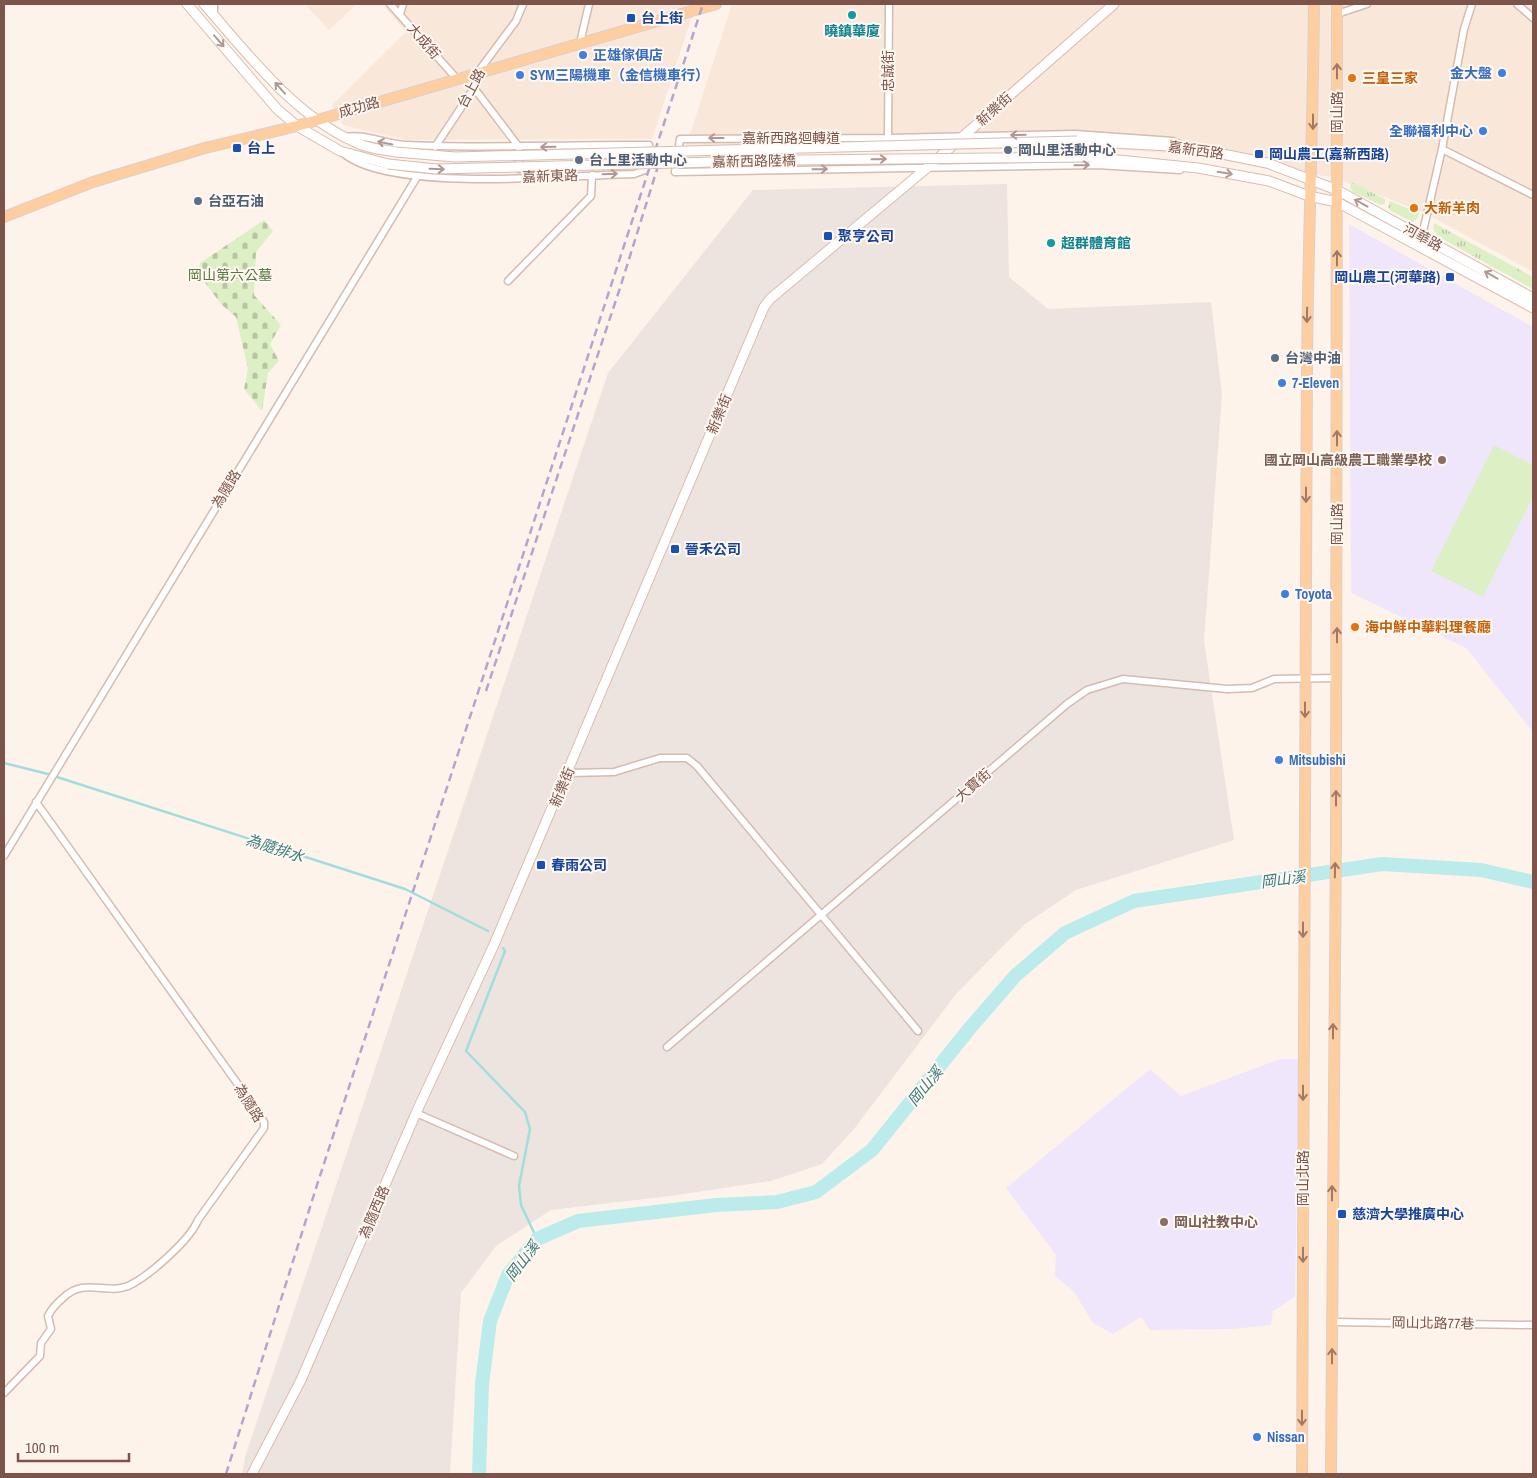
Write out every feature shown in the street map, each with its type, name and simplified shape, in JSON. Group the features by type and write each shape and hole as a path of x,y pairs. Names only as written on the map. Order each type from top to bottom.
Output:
{"main road":[{"name":"成功路","path":"4,217 94,182 205,148 297,126 716,4"},
{"name":"岡山路","path":"1311,180 1314,4"},
{"name":"岡山路","path":"1337,9 1337,190"},
{"path":"1306,678 1309,196 1311,180"},
{"path":"1337,190 1337,202"},
{"name":"岡山路","path":"1332,1322 1336,846 1337,202"},
{"name":"岡山北路","path":"1302,1474 1306,678"},
{"path":"1331,1474 1332,1322"}],"street":[{"name":"嘉新東路","path":"187,4 277,109 297,126 340,150 388,164"},
{"name":"嘉新東路","path":"204,4 290,99 317,120 363,146 396,152"},
{"path":"214,4 214,15"},
{"name":"大成街","path":"390,4 457,79"},
{"path":"400,14 403,4"},
{"name":"台上路","path":"435,147 474,88 478,72 516,21 523,4"},
{"path":"580,43 589,4"},
{"name":"忠誠街","path":"888,138 889,4"},
{"name":"新樂街","path":"493,947 764,307 770,299 822,254 965,136 1114,4"},
{"path":"1337,9 1367,4"},
{"path":"1421,241 1442,149 1464,29 1472,4"},
{"path":"1517,4 1533,18"},
{"path":"474,88 519,147 520,177"},
{"path":"1045,134 1046,165"},
{"name":"嘉新西路迴轉道","path":"928,167 675,172 680,139 888,138 1075,134 1173,141 1188,147"},
{"name":"嘉新東路","path":"340,150 350,160 386,171 417,177 442,179 634,174 645,170 649,145 435,147 389,144 354,135 346,137"},
{"name":"嘉新西路","path":"1077,141 1188,147 1268,163 1311,180"},
{"name":"嘉新西路陸橋","path":"396,152 456,157 1077,141"},
{"path":"1442,149 1533,195"},
{"name":"嘉新西路","path":"1089,157 1198,168 1269,181 1309,196"},
{"name":"嘉新西路陸橋","path":"388,164 436,169 797,160 1089,157"},
{"path":"928,167 1097,165 1189,171 1198,168"},
{"path":"508,281 591,196 592,175"},
{"name":"為隨路","path":"4,856 417,177"},
{"name":"河華路","path":"1311,180 1337,190 1533,308"},
{"name":"河華路","path":"1309,196 1337,202 1421,241 1533,298"},
{"name":"大寶街","path":"667,1047 823,916 1066,704 1087,690 1123,679 1227,689 1252,688 1274,679 1336,678"},
{"path":"568,773 614,772 660,758 687,758 697,766 918,1031"},
{"name":"為隨路","path":"4,1393 40,1356 41,1343 51,1329 48,1316 55,1306 76,1288 127,1286 152,1270 192,1231 264,1128 264,1122 257,1111 36,802"},
{"name":"為隨西路","path":"252,1474 301,1380 416,1113 493,947"},
{"path":"416,1113 514,1156"},
{"name":"岡山北路77巷","path":"1332,1322 1533,1325"}],"shaded area":[{"path":"305,4 357,4 329,30"},
{"path":"382,4 696,4 652,139 406,140 343,125 332,105 406,32"},
{"path":"732,4 1527,4 1533,10 1533,272 1425,213 1333,177 1262,168 1196,155 1079,147 683,156"},
{"path":"1007,184 1009,277 1048,309 1211,302 1222,395 1204,641 1234,840 1076,890 1025,924 956,994 854,1129 822,1164 771,1181 670,1196 551,1210 496,1246 461,1293 450,1474 242,1474 245,1457 608,373 753,190"},
{"name":"國立岡山高級農工職業學校","path":"1349,224 1533,327 1533,732 1466,648 1351,593"},
{"name":"岡山社教中心","path":"1280,1059 1299,1059 1295,1297 1273,1311 1271,1325 1233,1329 1150,1330 1141,1317 1113,1334 1093,1323 1074,1292 1055,1276 1056,1255 1006,1188 1150,1069 1181,1096"}],"green space":[{"path":"1351,182 1385,199 1385,204 1381,205 1353,192 1350,188"},
{"path":"1390,201 1419,213 1417,219 1413,222 1391,211 1388,207"},
{"name":"岡山第六公墓","path":"264,220 273,231 256,252 254,295 281,325 270,344 279,361 268,373 262,411 244,389 248,368 236,317 221,304 198,273 200,263"},
{"path":"1434,223 1533,277 1533,289 1439,237 1433,229"},
{"path":"1494,445 1533,465 1533,497 1483,597 1431,571"}],"waterway":[{"name":"為隨排水","path":"4,763 48,774"},
{"name":"為隨排水","path":"57,777 405,889 488,931"},
{"name":"岡山溪","path":"479,1474 482,1384 490,1321 508,1275 537,1239 578,1221 716,1205 777,1202 816,1192 872,1150 970,1028 1015,976 1065,933 1134,901 1382,864 1481,870 1533,882"},
{"name":"為隨排水","path":"503,948 505,951 466,1051 525,1112 530,1129 519,1186 521,1205 537,1239"}],"railway":[{"path":"226,1474 317,1185 703,4"},
{"path":"486,691 620,288 659,163"}],"place":[{"name":"曉鎮華廈","path":"852,15"},
{"name":"台上街","path":"631,18"},
{"name":"正雄傢俱店","path":"583,55"},
{"name":"金大盤","path":"1502,73"},
{"name":"SYM三陽機車（金信機車行）","path":"520,75"},
{"name":"三皇三家","path":"1352,78"},
{"name":"全聯福利中心","path":"1483,131"},
{"name":"台上","path":"237,148"},
{"name":"岡山里活動中心","path":"1008,150"},
{"name":"岡山農工(嘉新西路)","path":"1259,154"},
{"name":"台上里活動中心","path":"579,160"},
{"name":"台亞石油","path":"198,201"},
{"name":"大新羊肉","path":"1414,208"},
{"name":"聚亨公司","path":"828,236"},
{"name":"超群體育館","path":"1051,243"},
{"name":"岡山農工(河華路)","path":"1450,277"},
{"name":"台灣中油","path":"1275,358"},
{"name":"7-Eleven","path":"1282,383"},
{"name":"國立岡山高級農工職業學校","path":"1442,460"},
{"name":"晉禾公司","path":"675,549"},
{"name":"Toyota","path":"1285,594"},
{"name":"海中鮮中華料理餐廳","path":"1355,627"},
{"name":"Mitsubishi","path":"1279,760"},
{"name":"春雨公司","path":"541,865"},
{"name":"慈濟大學推廣中心","path":"1342,1214"},
{"name":"岡山社教中心","path":"1164,1222"},
{"name":"Nissan","path":"1257,1437"}]}
